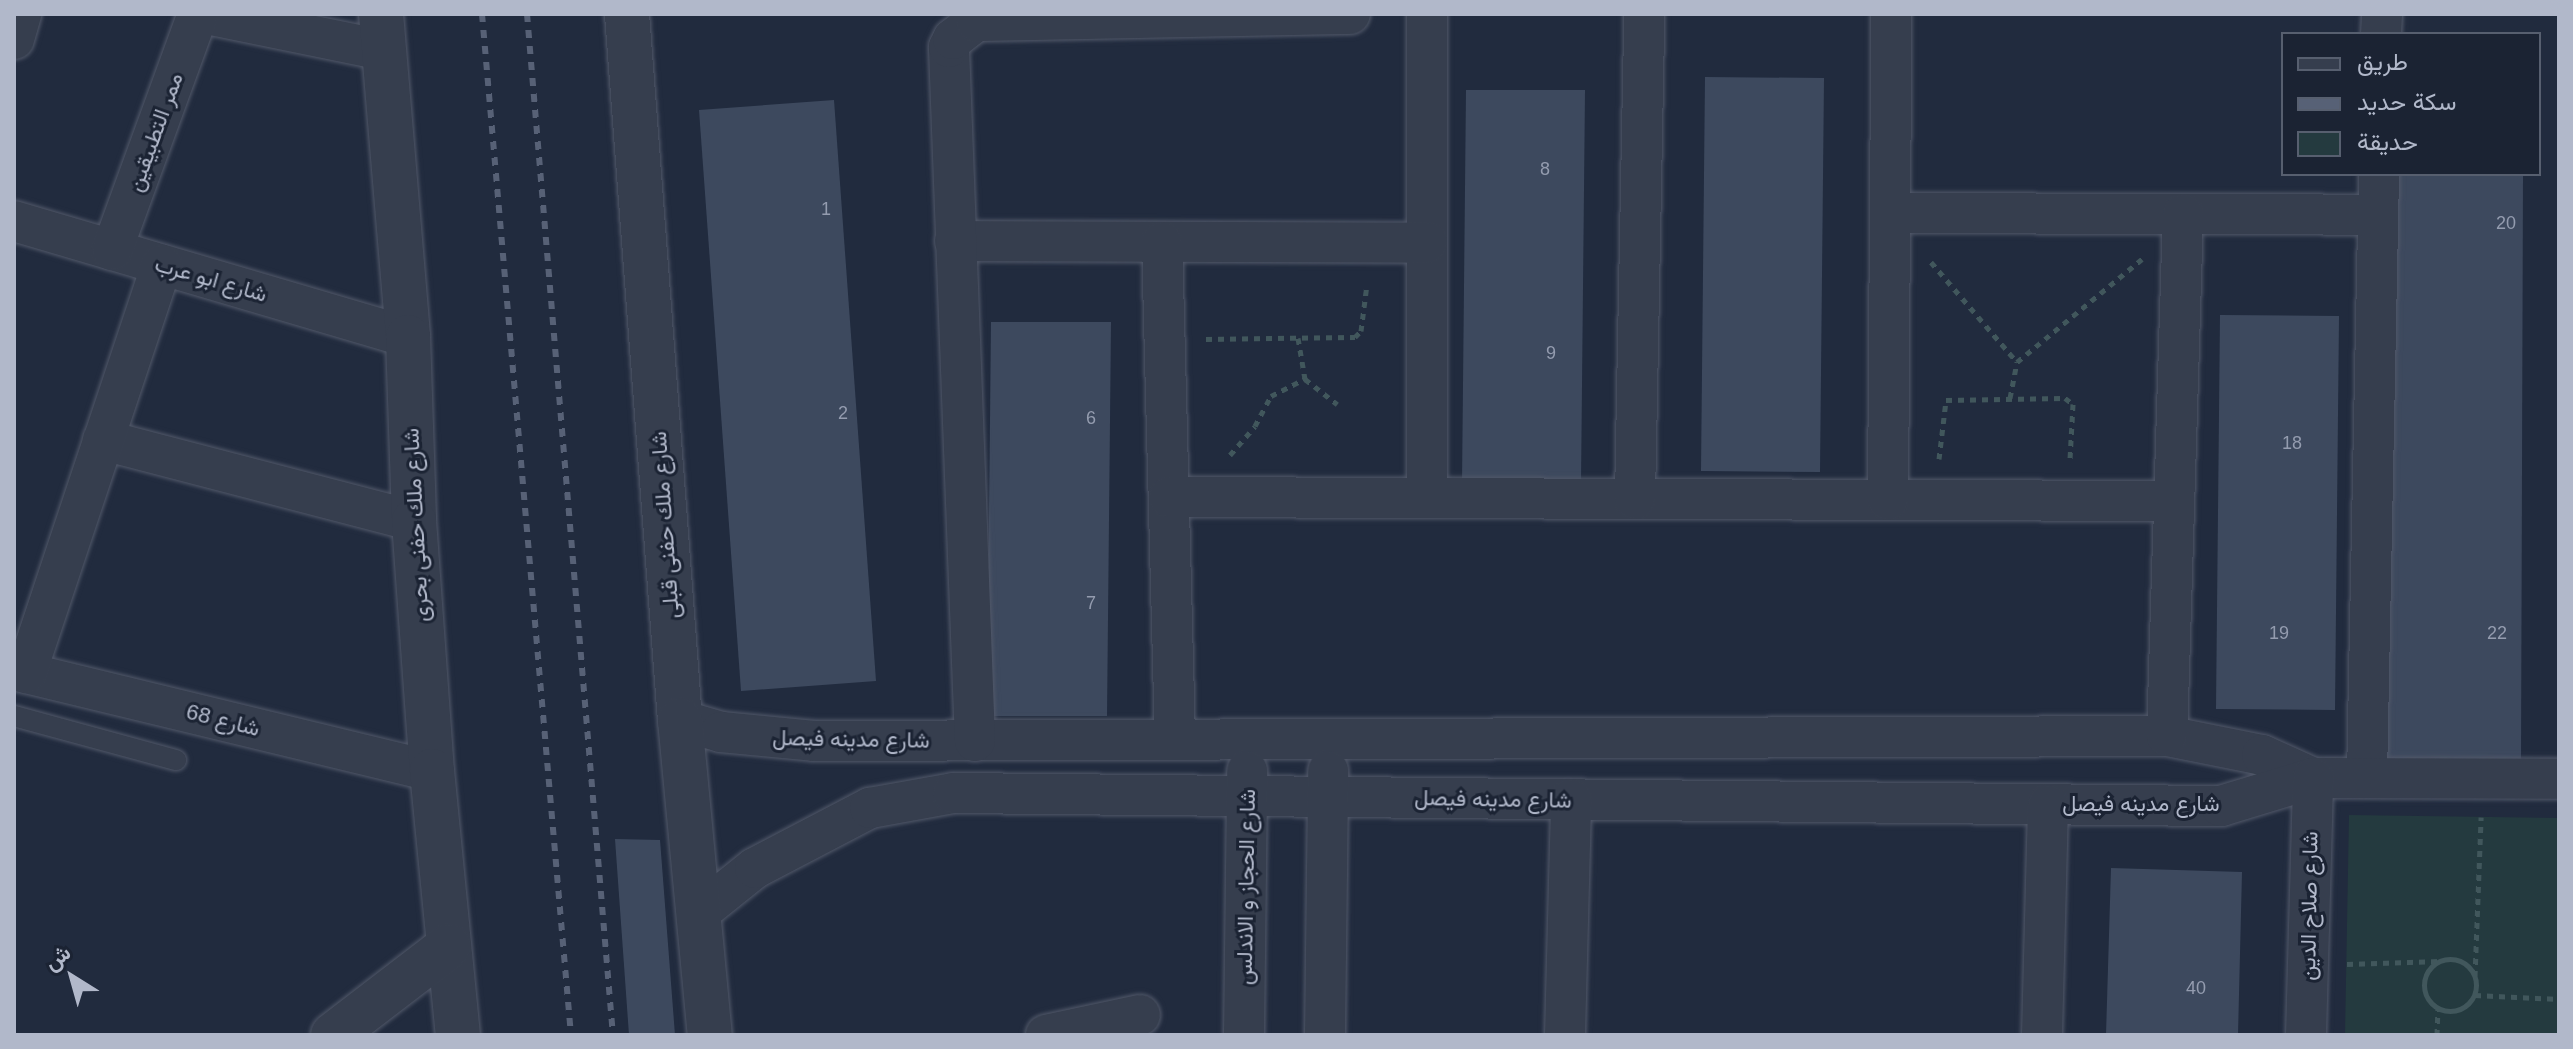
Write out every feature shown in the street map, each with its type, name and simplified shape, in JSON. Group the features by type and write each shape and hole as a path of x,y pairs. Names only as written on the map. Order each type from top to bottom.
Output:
{"street":[{"path":"14,39 21,14"},
{"name":"ممر التطبيقين","path":"112,250 198,14"},
{"path":"206,14 382,32"},
{"name":"شارع ملك حفنى قبلى","path":"627,14 680,720 710,1035"},
{"path":"975,741 949,47 960,29 976,21 1350,14"},
{"path":"1427,14 1427,497"},
{"path":"1635,499 1644,14"},
{"path":"1888,500 1891,14"},
{"name":"شارع ملك حفنى بحرى","path":"382,32 408,337 414,521 432,771 458,1035"},
{"path":"2367,778 2379,176"},
{"path":"1890,213 2183,220 2378,215"},
{"path":"2167,736 2183,220"},
{"name":"شارع ابو عرب","path":"14,221 408,337"},
{"path":"955,241 1427,243"},
{"path":"1162,242 1165,340 1180,497 1175,740"},
{"path":"20,671 162,265"},
{"path":"103,440 414,521"},
{"path":"1180,497 2174,501"},
{"name":"شارع 68","path":"20,671 432,771"},
{"name":"شارع مدينه فيصل","path":"680,720 767,739 975,741 2167,736 2262,755 2313,778"},
{"name":"شارع الحجاز و الاندلس","path":"1244,1035 1248,739"},
{"path":"1325,1035 1329,739"},
{"name":"شارع مدينه فيصل","path":"700,912 755,868 870,808 905,799 953,793 2221,806 2313,778 2559,779"},
{"name":"شارع صلاح الدين","path":"2306,1035 2313,778"},
{"path":"1565,1035 1571,799"},
{"path":"2042,1035 2048,805"},
{"path":"333,1035 449,946"},
{"path":"1046,1035 1140,1015"}],"lane":[{"path":"14,716 176,760"}],"path":[{"path":"1890,213 2017,362"},
{"path":"2010,398 2017,362 2183,220"},
{"path":"1165,340 1346,340 1361,331 1372,242"},
{"path":"1298,338 1305,379 1337,404"},
{"path":"1180,497 1255,426 1271,396 1305,379"},
{"path":"1935,500 1946,400 2010,398 2072,399 2067,500"},
{"path":"2475,995 2483,778"},
{"path":"2442,961 2425,977 2429,1001 2438,1009 2459,1010 2475,995 2559,999"},
{"path":"2308,965 2442,961 2467,965 2475,976"},
{"path":"2437,1035 2438,1009"}],"green space":[{"path":"2349,815 2559,818 2559,1035 2345,1035"}],"building":[{"path":"1705,77 1824,78 1820,472 1701,471"},
{"path":"1466,90 1585,90 1581,484 1462,484"},
{"path":"834,100 876,681 741,691 699,110"},
{"path":"2386,176 2523,176 2521,767 2384,767"},
{"path":"2220,315 2339,316 2335,710 2216,709"},
{"path":"991,322 1111,322 1107,716 987,716"},
{"path":"615,839 660,840 675,1035 629,1035"},
{"path":"2111,868 2242,872 2238,1035 2106,1035"}],"railway":[{"path":"482,14 571,1035"},
{"path":"527,14 613,1035"}]}
